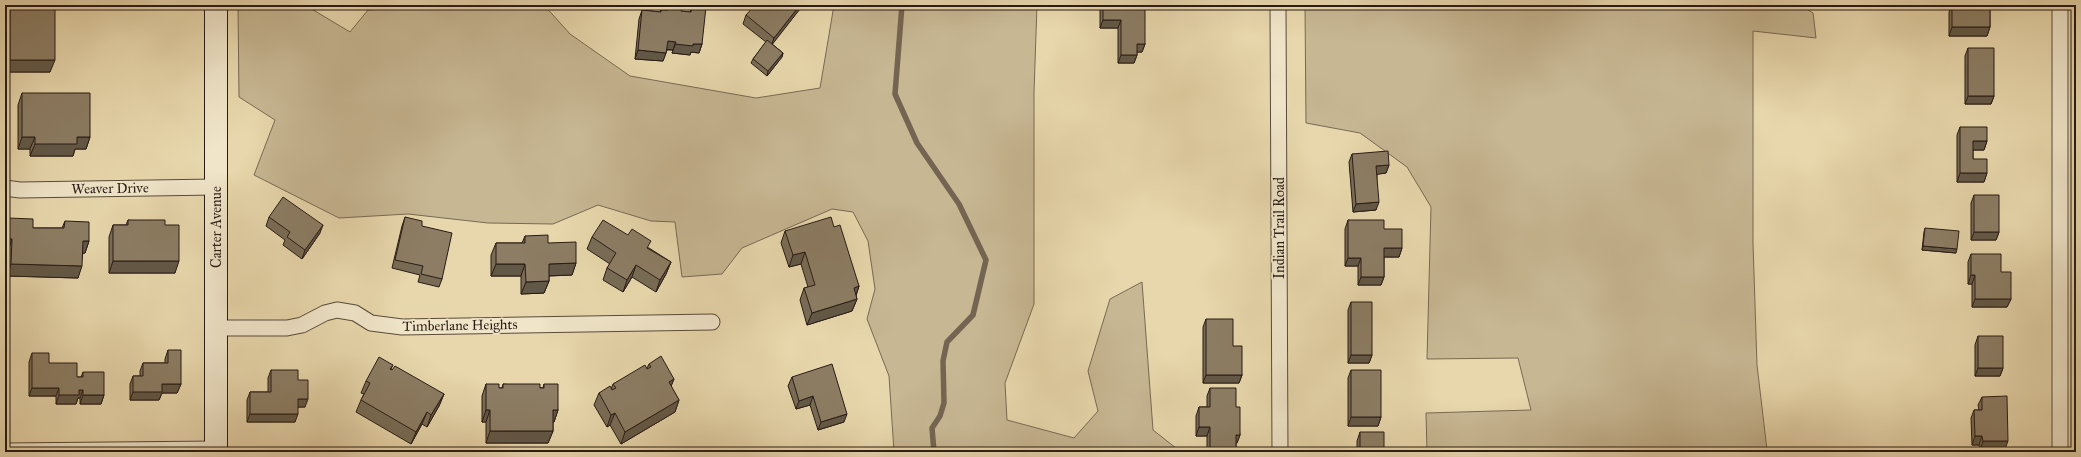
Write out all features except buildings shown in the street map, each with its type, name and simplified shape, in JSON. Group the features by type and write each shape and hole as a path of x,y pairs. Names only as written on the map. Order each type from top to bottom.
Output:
{"street":[{"name":"Carter Avenue","path":"216,5 216,451"},
{"name":"Indian Trail Road","path":"1278,5 1280,452"},
{"path":"2060,5 2060,452"},
{"name":"Weaver Drive","path":"5,188 216,187"},
{"name":"Timberlane Heights","path":"216,328 287,328 302,325 326,313 337,310 355,313 371,323 402,327 712,322"},
{"path":"5,451 216,451"}],"shaded area":[{"path":"238,5 305,5 350,32 368,10 402,8 403,5 544,5 570,34 630,76 756,98 820,88 834,5 1037,5 1034,92 1034,304 1005,383 1007,420 1074,438 1098,411 1088,371 1110,299 1142,282 1153,430 1181,452 894,452 889,376 867,319 875,289 868,241 853,212 832,209 742,248 722,274 682,277 675,222 651,221 598,205 553,224 488,223 408,214 339,218 254,175 275,120 239,97"},
{"path":"1305,5 1800,5 1813,13 1816,38 1753,31 1753,243 1757,365 1767,450 1769,452 1427,452 1426,413 1531,410 1518,358 1427,359 1431,207 1407,167 1360,133 1306,123"}],"waterway":[{"path":"902,5 895,94 917,143 959,204 986,260 973,315 947,342 943,361 944,403 940,416 932,428 934,452"}]}
